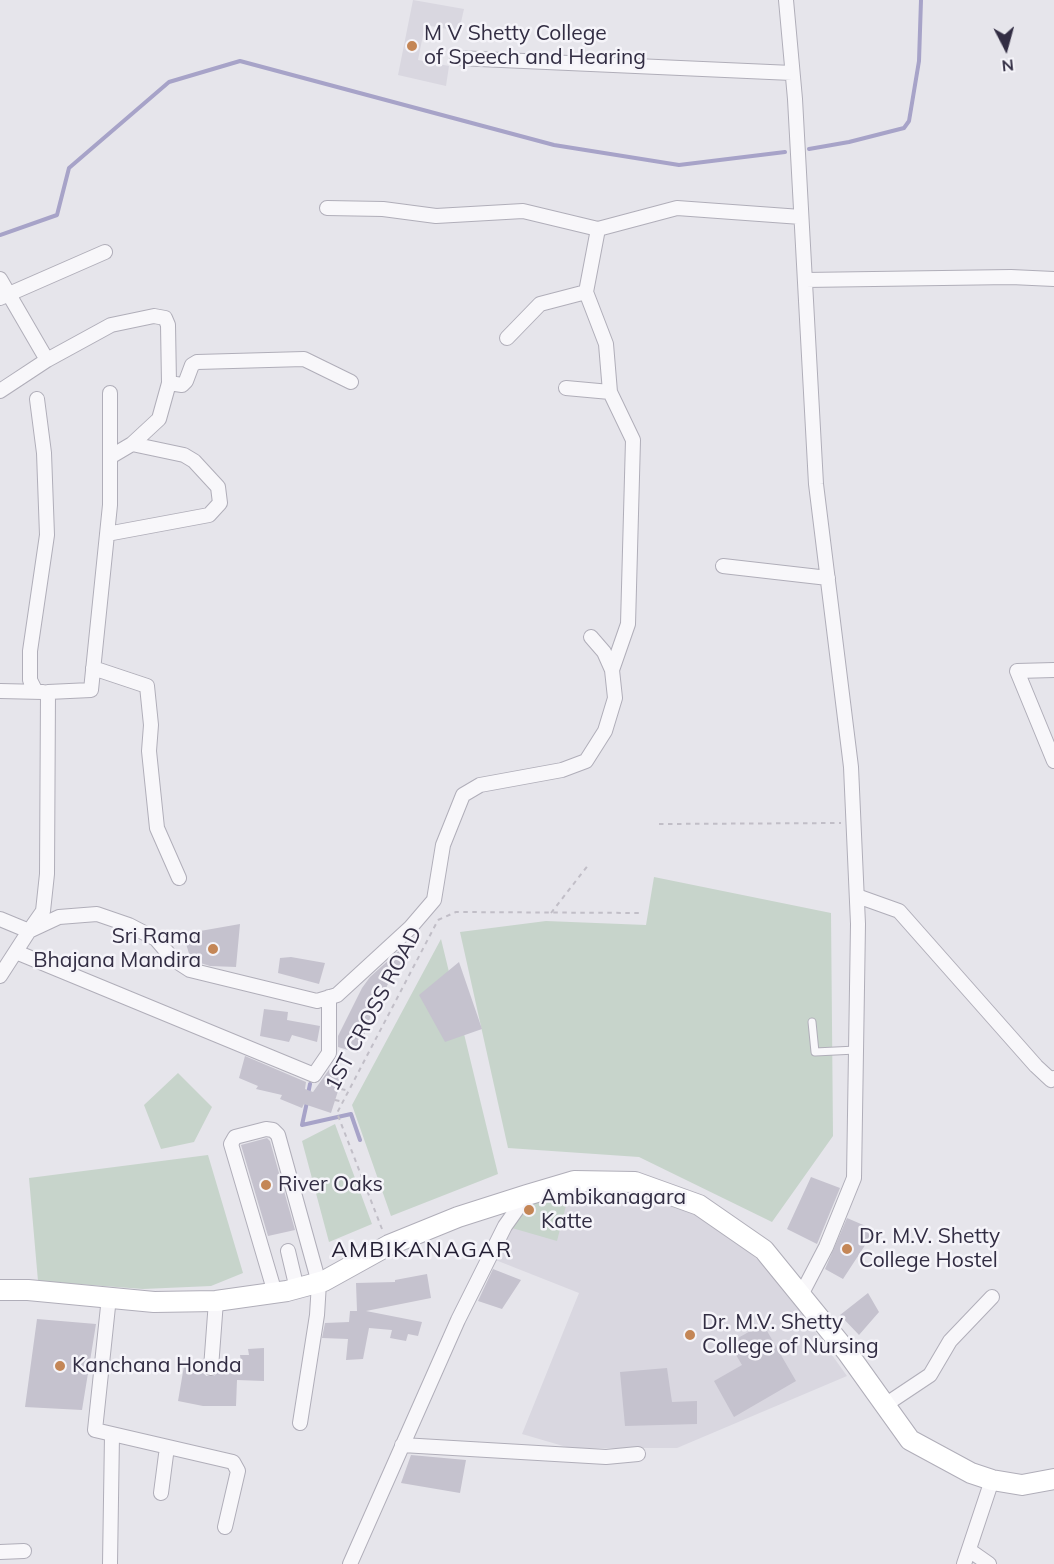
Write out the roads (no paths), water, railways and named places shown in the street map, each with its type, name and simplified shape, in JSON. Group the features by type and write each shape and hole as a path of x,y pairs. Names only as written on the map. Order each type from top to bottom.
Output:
{"main road":[{"path":"0,1290 154,1302 216,1301 276,1293 319,1283 389,1245 458,1217 527,1195 574,1181 635,1182 699,1205 764,1250 801,1295 910,1440 971,1473 992,1480 1022,1485 1054,1479"}],"street":[{"path":"786,0 816,484 851,767 857,896 854,1178 826,1247 801,1295"},
{"path":"457,58 792,72"},
{"path":"327,208 383,209 436,216 523,211 598,229 677,208 801,217"},
{"path":"598,229 586,292 606,344 610,392 633,440 628,624 612,670"},
{"path":"4,296 105,252"},
{"path":"805,280 1011,276 1054,279"},
{"path":"0,279 4,296 47,360"},
{"path":"507,338 540,304 586,292"},
{"path":"0,391 47,360 111,325 154,316 165,318 168,325 169,384 159,419 132,444 110,457"},
{"path":"169,384 182,385 192,365 197,362 273,358 304,359 351,382"},
{"path":"566,388 610,392"},
{"path":"0,691 91,690 107,534 110,393"},
{"path":"0,976 43,911 47,874 42,692 30,680 30,651 47,535 44,453 37,399"},
{"path":"107,534 209,515 220,503 218,487 194,461 176,452 132,444"},
{"path":"723,566 828,578"},
{"path":"0,919 29,931 59,917 97,914 129,925 156,939 173,959 190,970 317,1001 336,995 402,935 434,900 443,845 463,795 480,785 562,770 586,761 605,731 615,698 612,670 604,652 591,637"},
{"path":"93,668 147,686 151,725 149,752 157,828 179,878"},
{"path":"1054,670 1017,671 1054,761"},
{"path":"857,896 898,911 1036,1066 1050,1080 1054,1078"},
{"path":"15,952 314,1075 328,1053 329,997"},
{"path":"276,1293 231,1144 236,1137 266,1129 273,1130 279,1135 319,1283 317,1315 300,1423"},
{"path":"350,1564 458,1320 505,1226 527,1195"},
{"path":"288,1251 297,1289"},
{"path":"885,1405 930,1376 950,1341 992,1297"},
{"path":"109,1298 93,1426 99,1432 227,1461 236,1466 225,1527"},
{"path":"212,1368 216,1301"},
{"path":"110,1564 112,1435"},
{"path":"402,1445 606,1457 638,1455"},
{"path":"161,1493 167,1447"},
{"path":"964,1564 992,1480"},
{"path":"969,1550 989,1564"},
{"path":"0,1552 24,1551"}],"lane":[{"path":"812,1022 815,1052 856,1050"}],"waterway":[{"path":"809,149 904,128 909,121 919,61 921,0"},
{"path":"0,235 57,215 69,168 169,82 240,61 554,145 679,165 785,152"},
{"path":"308,1094 310,1084"},
{"path":"307,1102 302,1125 351,1114 360,1140"}],"place":[{"name":"M V Shetty College of Speech and Hearing","path":"412,46"},
{"name":"Sri Rama Bhajana Mandira","path":"213,949"},
{"name":"River Oaks","path":"266,1185"},
{"name":"Ambikanagara Katte","path":"529,1210"},
{"name":"Dr. M.V. Shetty College Hostel","path":"847,1249"},
{"name":"Dr. M.V. Shetty College of Nursing","path":"690,1335"},
{"name":"Kanchana Honda","path":"60,1366"}],"district":[{"name":"AMBIKANAGAR","path":"422,1250"}]}
